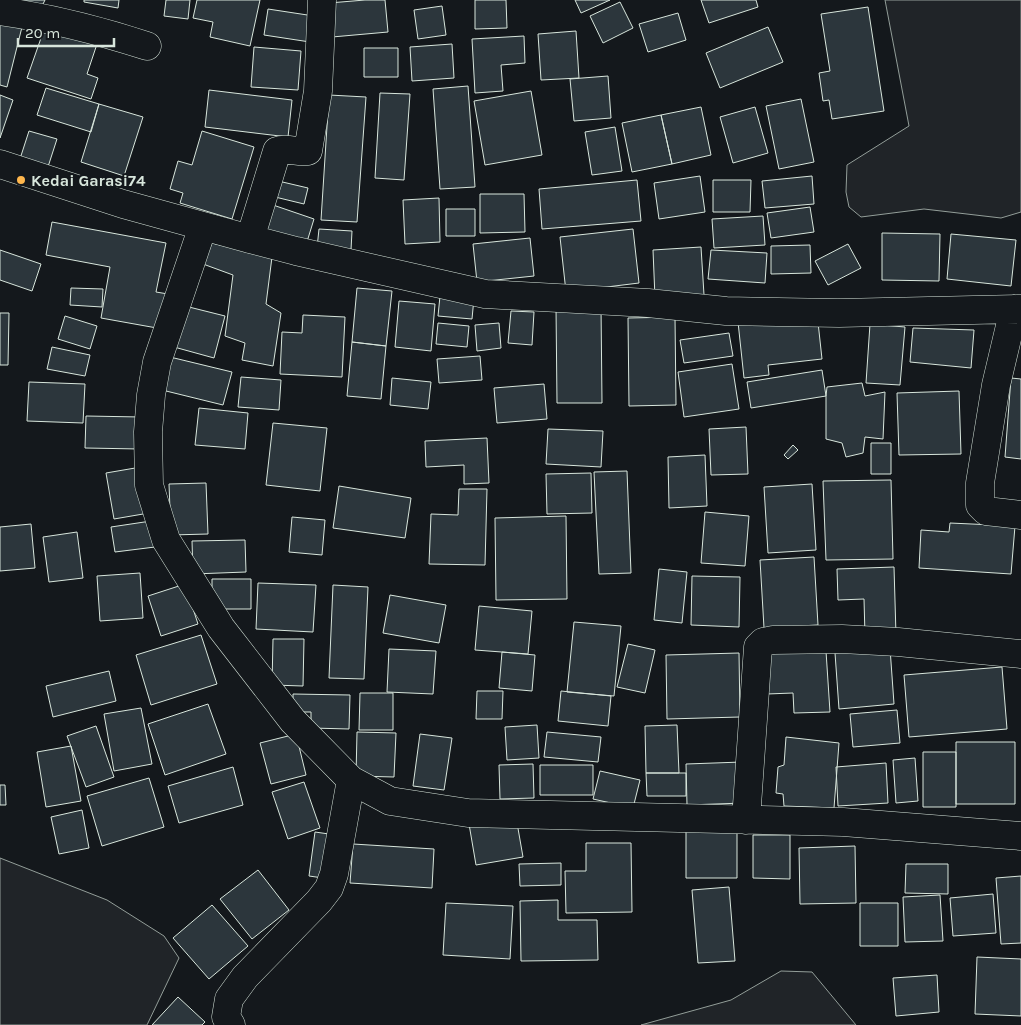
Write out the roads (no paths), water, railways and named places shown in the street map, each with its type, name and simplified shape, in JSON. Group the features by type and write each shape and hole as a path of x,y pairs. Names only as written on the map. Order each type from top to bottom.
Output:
{"street":[{"path":"250,239 277,151 284,149 308,151 318,91 322,0"},
{"path":"0,12 39,17 99,30 147,46"},
{"path":"0,164 123,204 250,239 485,294 648,303 726,311 839,313 1017,309 996,384 980,483 980,505 986,511 1021,515"},
{"path":"203,226 157,362 151,395 148,432 149,485 166,540 221,628 293,721 351,780 390,801 468,813 843,822 1021,836"},
{"path":"746,820 758,647 762,642 773,640 842,639 898,642 1021,654"},
{"path":"231,1025 226,1017 230,999 245,978 319,901 329,888 334,874 351,780"}],"place":[{"name":"Kedai Garasi74","path":"21,180"}]}
